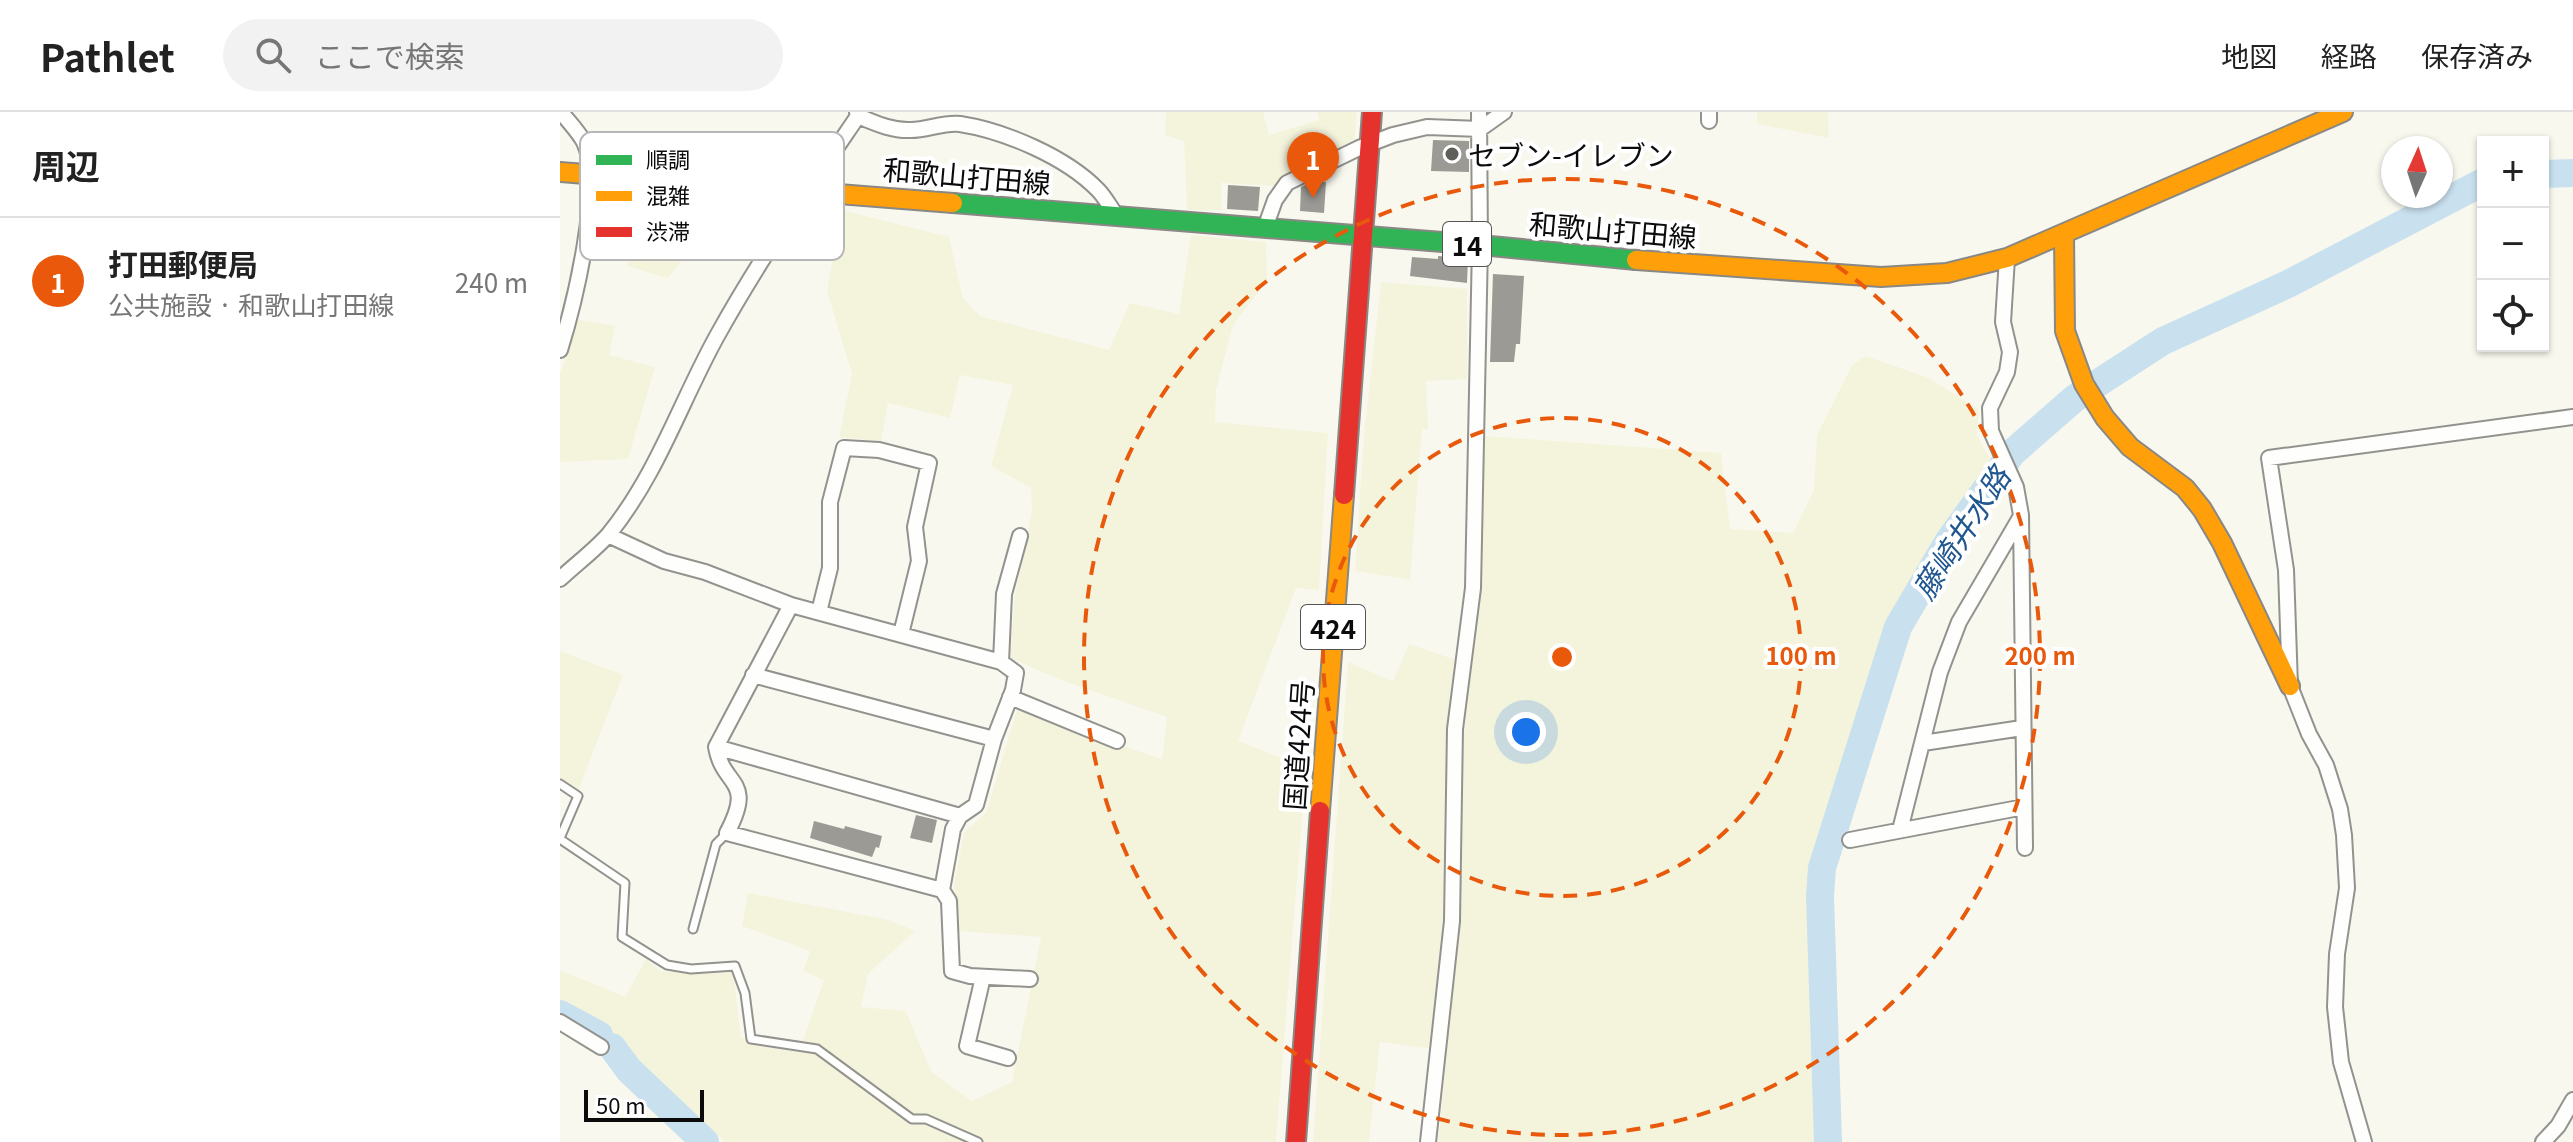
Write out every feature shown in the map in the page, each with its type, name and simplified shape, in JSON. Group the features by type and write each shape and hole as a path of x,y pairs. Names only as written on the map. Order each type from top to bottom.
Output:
{"main road":[{"name":"国道424号","path":"1296,1142 1372,112"},
{"name":"和歌山打田線","path":"844,194 1480,245 1674,264 1881,277 1947,273 2007,258 2343,112"},
{"name":"和歌山打田線","path":"560,172 580,174"},
{"path":"2064,235 2065,331 2084,384 2105,418 2130,447 2185,488 2202,509 2222,543 2290,686"}],"street":[{"path":"561,112 580,137"},
{"path":"1428,1142 1452,921 1455,729 1473,588 1480,245 1479,112"},
{"path":"1265,228 1275,200 1287,183 1370,144 1427,127 1480,129 1504,112"},
{"path":"844,134 857,114 890,129 910,131 957,123 1047,153 1098,190 1116,215"},
{"path":"2007,258 2003,322 2010,352 2007,372 1990,408 1991,431 2016,487 2021,515 2025,848"},
{"path":"560,350 572,312 582,260"},
{"path":"560,579 608,535 647,479 716,338 764,260"},
{"path":"2364,1142 2341,1062 2335,1007 2337,954 2347,888 2340,809 2326,765 2309,734 2290,686 2286,570 2269,458 2573,417"},
{"path":"819,612 830,568 830,502 844,448 879,450 929,463 915,527 919,561 901,634"},
{"path":"1900,830 1940,672 1959,622 2021,515"},
{"path":"608,535 664,561 705,572 791,605 1001,662 1016,673 976,805 960,816 953,829 942,890"},
{"path":"1001,662 1004,594 1020,536"},
{"path":"791,605 716,747 718,758 738,786 738,806 727,833 942,890 949,901 952,971 983,977 1030,979"},
{"path":"753,675 994,739"},
{"path":"1010,697 1117,741"},
{"path":"1923,743 2022,728"},
{"path":"716,747 960,816"},
{"path":"1850,840 2024,807"},
{"path":"983,977 967,1046 1008,1058"},
{"path":"560,1022 601,1047"},
{"path":"2543,1142 2558,1126 2573,1100"}],"lane":[{"path":"560,784 578,796 560,838 625,883 622,937 667,965 691,969 735,966 745,993 751,1039 817,1049 912,1119 926,1119 978,1142"},
{"path":"693,929 716,844 727,833"}],"green space":[{"path":"1166,112 1263,112 1269,135 1319,120 1317,112 1357,112 1354,146 1275,186 1221,183 1222,210 1187,210 1184,141 1165,135"},
{"path":"1757,112 1828,112 1829,138 1757,124"},
{"path":"844,211 949,237 963,298 980,316 1109,350 1130,303 1179,314 1191,235 1266,242 1267,281 1233,325 1216,390 1215,422 1328,433 1319,590 1296,588 1238,741 1306,767 1276,1142 725,1142 636,1061 616,1036 560,1002 560,970 625,997 646,959 662,972 733,971 741,1038 803,1040 824,980 803,971 810,951 742,926 748,893 889,920 915,931 868,974 861,1007 906,1011 931,1071 972,1101 1012,1082 1041,937 959,931 954,885 964,832 986,813 1017,710 1162,759 1167,717 1061,680 1010,658 1015,594 1032,511 1031,488 991,466 1013,385 960,375 950,418 888,403 881,441 839,437 852,374 827,291 833,260 844,260"},
{"path":"630,260 682,260 668,278 627,266"},
{"path":"1381,282 1467,289 1467,379 1426,381 1428,429 1422,429 1410,580 1355,571 1364,435"},
{"path":"578,320 615,326 609,355 655,367 628,459 560,462 560,374"},
{"path":"1866,356 1929,378 1979,410 1977,435 1991,461 1949,516 1892,621 1816,866 1815,1142 1438,1142 1461,913 1464,734 1480,595 1484,436 1721,453 1730,529 1793,533 1814,490 1817,435 1852,365"},
{"path":"1409,644 1456,660 1446,744 1447,907 1433,1049 1380,1042 1369,1142 1313,1142 1348,662 1393,681"},
{"path":"560,651 623,675 578,791 560,779"}],"building":[{"path":"1433,140 1469,141 1469,172 1431,171"},
{"path":"1314,181 1326,182 1324,213 1300,211 1301,187"},
{"path":"1228,185 1260,187 1258,211 1227,209"},
{"path":"1438,256 1468,258 1467,283 1410,276 1412,257 1438,259"},
{"path":"1493,274 1524,276 1520,344 1516,344 1514,362 1490,362"},
{"path":"916,815 937,820 932,843 910,838"},
{"path":"814,821 882,836 879,848 876,847 872,857 810,838"}],"waterway":[{"name":"藤崎井水路","path":"2549,174 2573,173"},
{"name":"藤崎井水路","path":"1828,1142 1820,896 1822,868 1898,627 1948,542 2012,453 2075,398 2163,341 2288,284 2477,185"},
{"name":"藤崎井水路","path":"560,1014 599,1035"},
{"name":"藤崎井水路","path":"612,1047 629,1070 705,1142"}],"traffic: fast":[{"path":"953,203 1636,260"}],"traffic: slow":[{"path":"1636,260 1881,277 1947,273 2007,258 2343,112"},
{"path":"560,172 580,174"},
{"path":"844,194 953,203"},
{"path":"2064,235 2065,331 2084,384 2105,418 2130,447 2185,488 2202,509 2222,543 2290,686"},
{"path":"1320,811 1344,495"}],"traffic: jam":[{"path":"1344,495 1372,112"},
{"path":"1296,1142 1320,811"}],"place":[{"name":"セブン-イレブン","path":"1452,154"},
{"name":"打田郵便局","path":"1313,198"}]}
